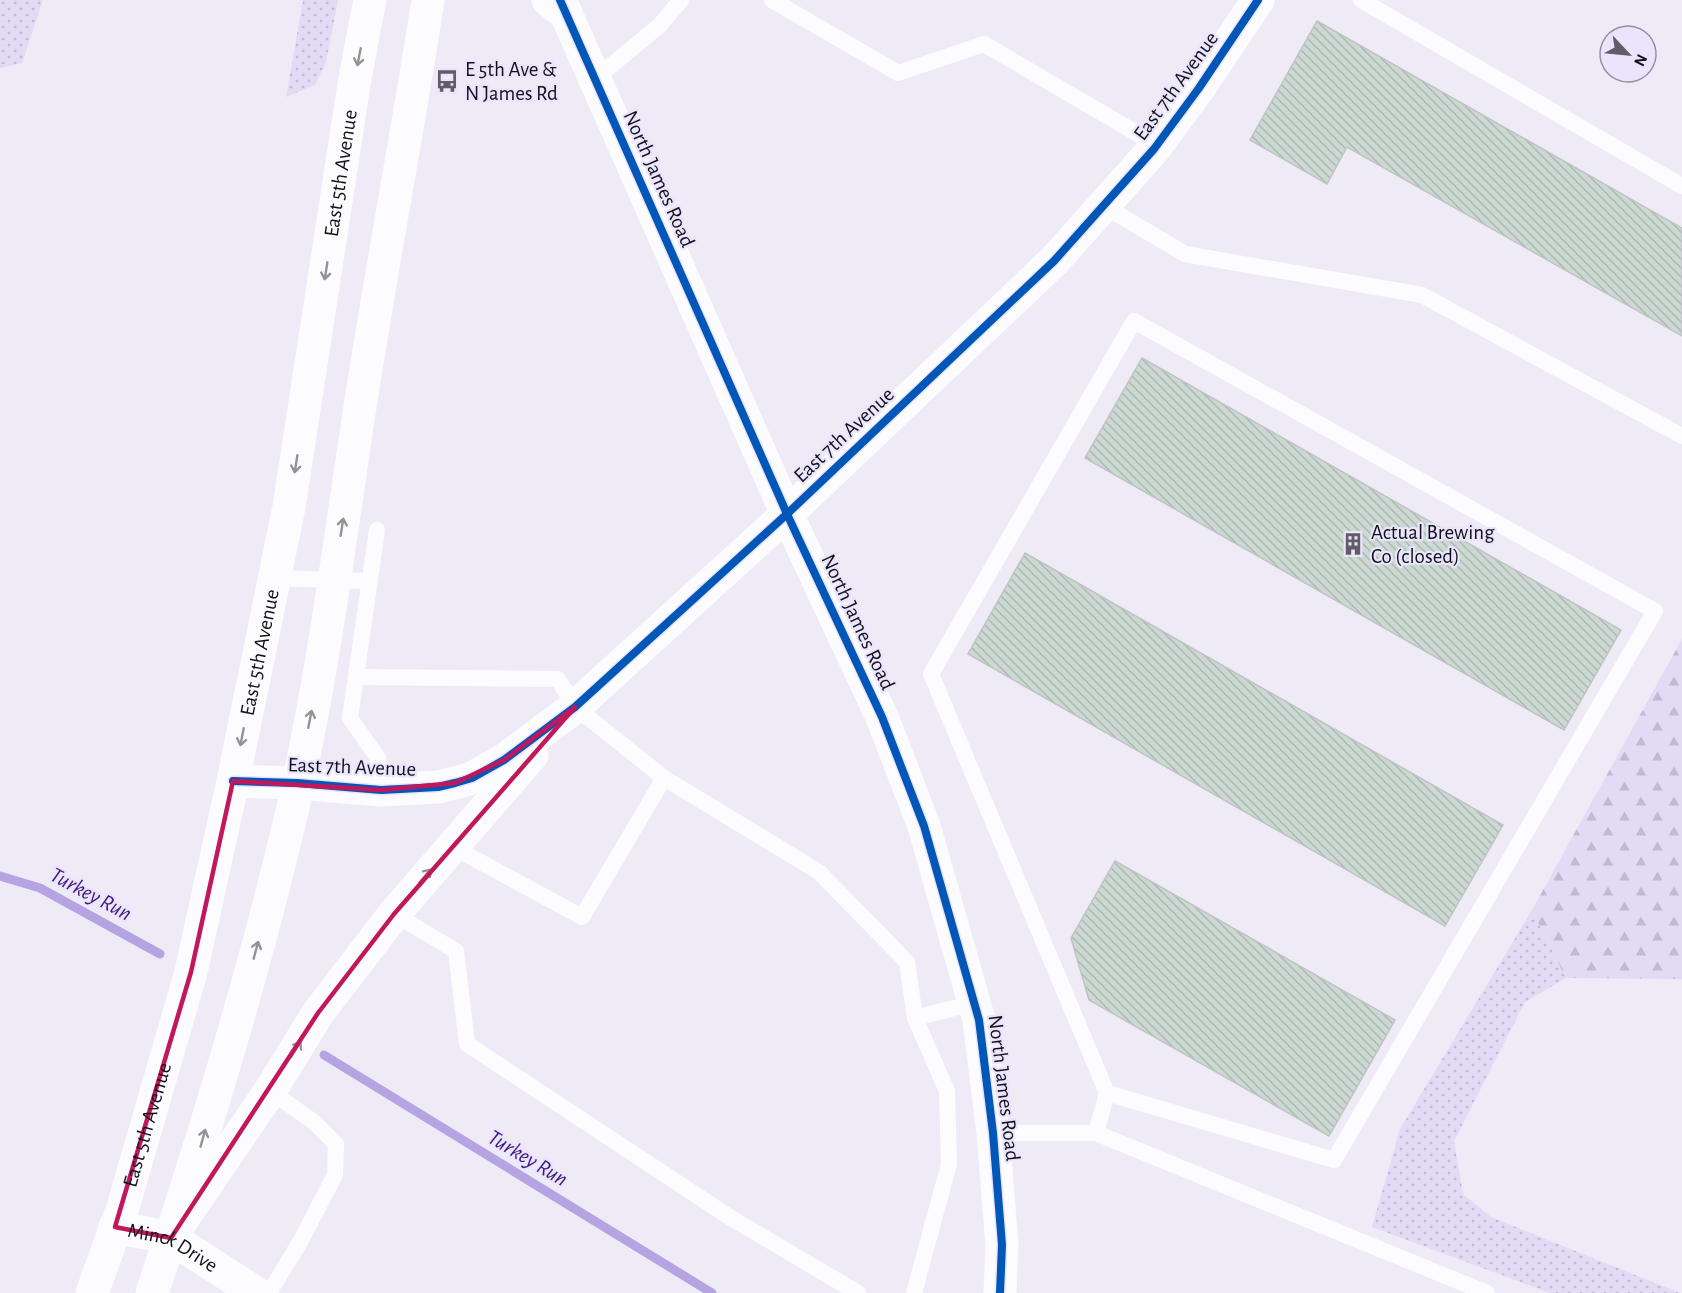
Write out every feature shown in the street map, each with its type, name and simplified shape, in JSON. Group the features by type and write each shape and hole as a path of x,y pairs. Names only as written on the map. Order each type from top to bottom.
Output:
{"street":[{"name":"East 5th Avenue","path":"92,1293 115,1227 191,972 233,781 289,507 355,78 370,0"},
{"path":"152,1293 194,1168 287,831 326,639 361,403 426,13 433,12 446,0"},
{"name":"East 7th Avenue","path":"233,781 297,783 381,790 438,787 472,778 504,760 575,707 787,513 1054,261 1157,145 1200,88 1258,0"},
{"name":"North James Road","path":"558,5 595,79 787,513 882,717 924,826 979,1020 993,1133 1002,1245 1000,1293"},
{"name":"East 7th Avenue","path":"171,1238 270,1091 318,1013 394,914 451,846 575,707"},
{"name":"Minck Drive","path":"115,1227 171,1238 256,1293"}],"lane":[{"path":"595,79 660,25 681,0"},
{"path":"772,0 898,73 984,44 1157,145"},
{"path":"1361,0 1682,186"},
{"path":"1104,206 1185,254 1422,295 1682,436"},
{"path":"1096,1133 1107,1093 931,674 1134,321 1655,611 1334,1160 1107,1093"},
{"path":"377,530 350,718 378,758 381,790"},
{"path":"274,578 334,578 370,581"},
{"path":"356,677 558,679 575,707 664,778 819,872 907,962 915,1018 947,1091 949,1164 914,1293"},
{"path":"451,846 582,917 664,778"},
{"path":"394,914 456,951 467,1044 731,1218 858,1293"},
{"path":"915,1018 974,1002"},
{"path":"269,1293 300,1242 335,1175 336,1144 314,1122 270,1091"},
{"path":"993,1133 1096,1133 1487,1293"}],"highlighted area":[{"path":"575,707 394,914 318,1013 171,1238 115,1227 191,972 233,781 381,790 455,783 504,760"}],"green space":[{"path":"0,0 43,0 22,63 0,68"},
{"path":"303,0 338,0 326,62 315,85 286,97"},
{"path":"1682,639 1682,979 1566,978 1532,910"},
{"path":"1532,910 1566,978 1525,1002 1454,1141 1463,1194 1491,1217 1680,1293 1550,1293 1372,1227 1400,1129"}],"building":[{"path":"1317,21 1682,228 1682,336 1347,147 1327,184 1250,140"},
{"name":"Actual Brewing Co (closed)","path":"1142,358 1621,630 1564,730 1085,458"},
{"path":"1025,553 1503,825 1445,926 968,654"},
{"path":"1115,861 1395,1020 1329,1136 1089,1000 1071,938"}],"waterway":[{"name":"Turkey Run","path":"0,876 40,888 160,954"},
{"name":"Turkey Run","path":"324,1055 712,1293"}],"cycle path":[{"path":"560,0 787,514 882,717 924,826 979,1020 993,1133 1002,1245 1000,1293"},
{"path":"233,781 297,783 381,790 438,787 472,778 504,760 575,707 787,514 1054,261 1154,149 1199,88 1258,0"}],"place":[{"name":"E 5th Ave & N James Rd","path":"447,81"},
{"name":"Actual Brewing Co (closed)","path":"1353,544"}]}
